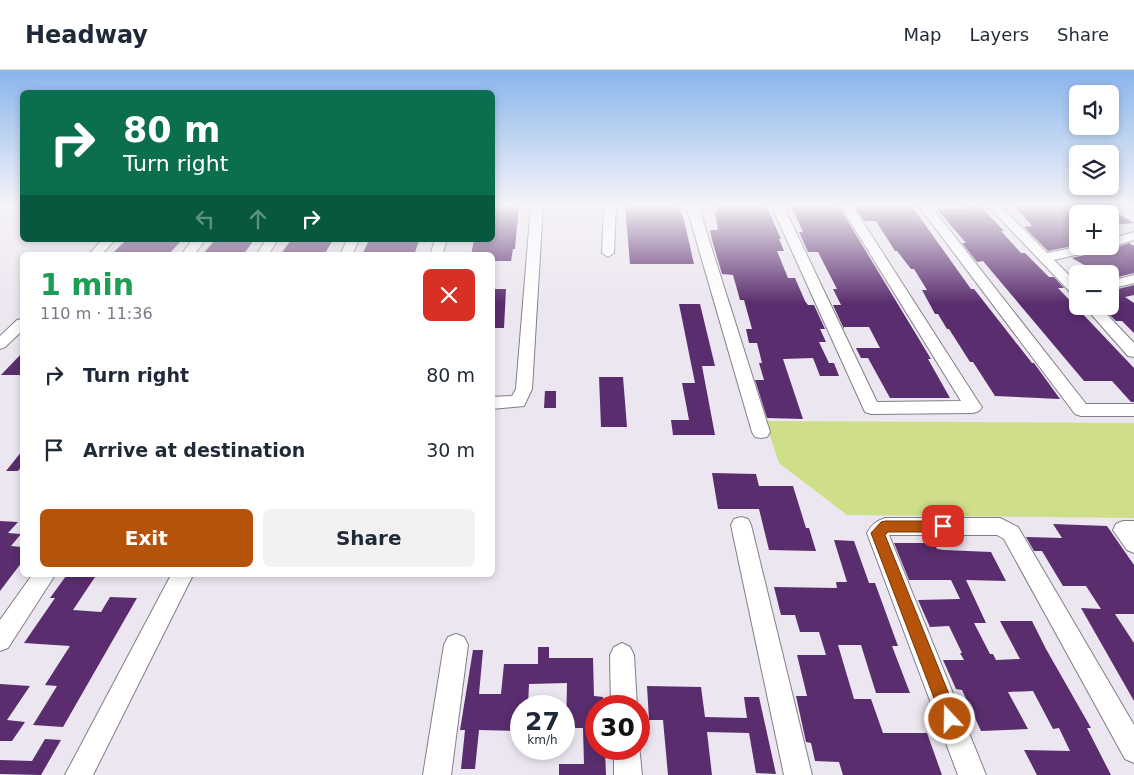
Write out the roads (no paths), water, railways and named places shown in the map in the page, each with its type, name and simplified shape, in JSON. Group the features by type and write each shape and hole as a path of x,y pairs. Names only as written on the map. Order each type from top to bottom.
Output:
{"street":[{"path":"495,403 518,402 524,390 535,238"},
{"path":"608,253 609,238"},
{"path":"702,238 760,432"},
{"path":"792,238 871,408 973,407 867,238"},
{"path":"949,238 1081,410 1134,410"},
{"path":"1026,238 1069,282"},
{"path":"97,252 108,242"},
{"path":"189,252 197,242"},
{"path":"1045,257 1069,253"},
{"path":"1119,283 1134,279"},
{"path":"1099,315 1134,352"},
{"path":"0,344 20,325"},
{"path":"741,525 798,775"},
{"path":"972,775 877,533 885,526 1000,527 1006,529 1016,542 1134,750"},
{"path":"1134,530 1123,530 1134,544"},
{"path":"0,640 43,577"},
{"path":"79,775 181,577"},
{"path":"437,775 456,645"},
{"path":"622,655 624,695"},
{"path":"627,760 628,775"}]}
